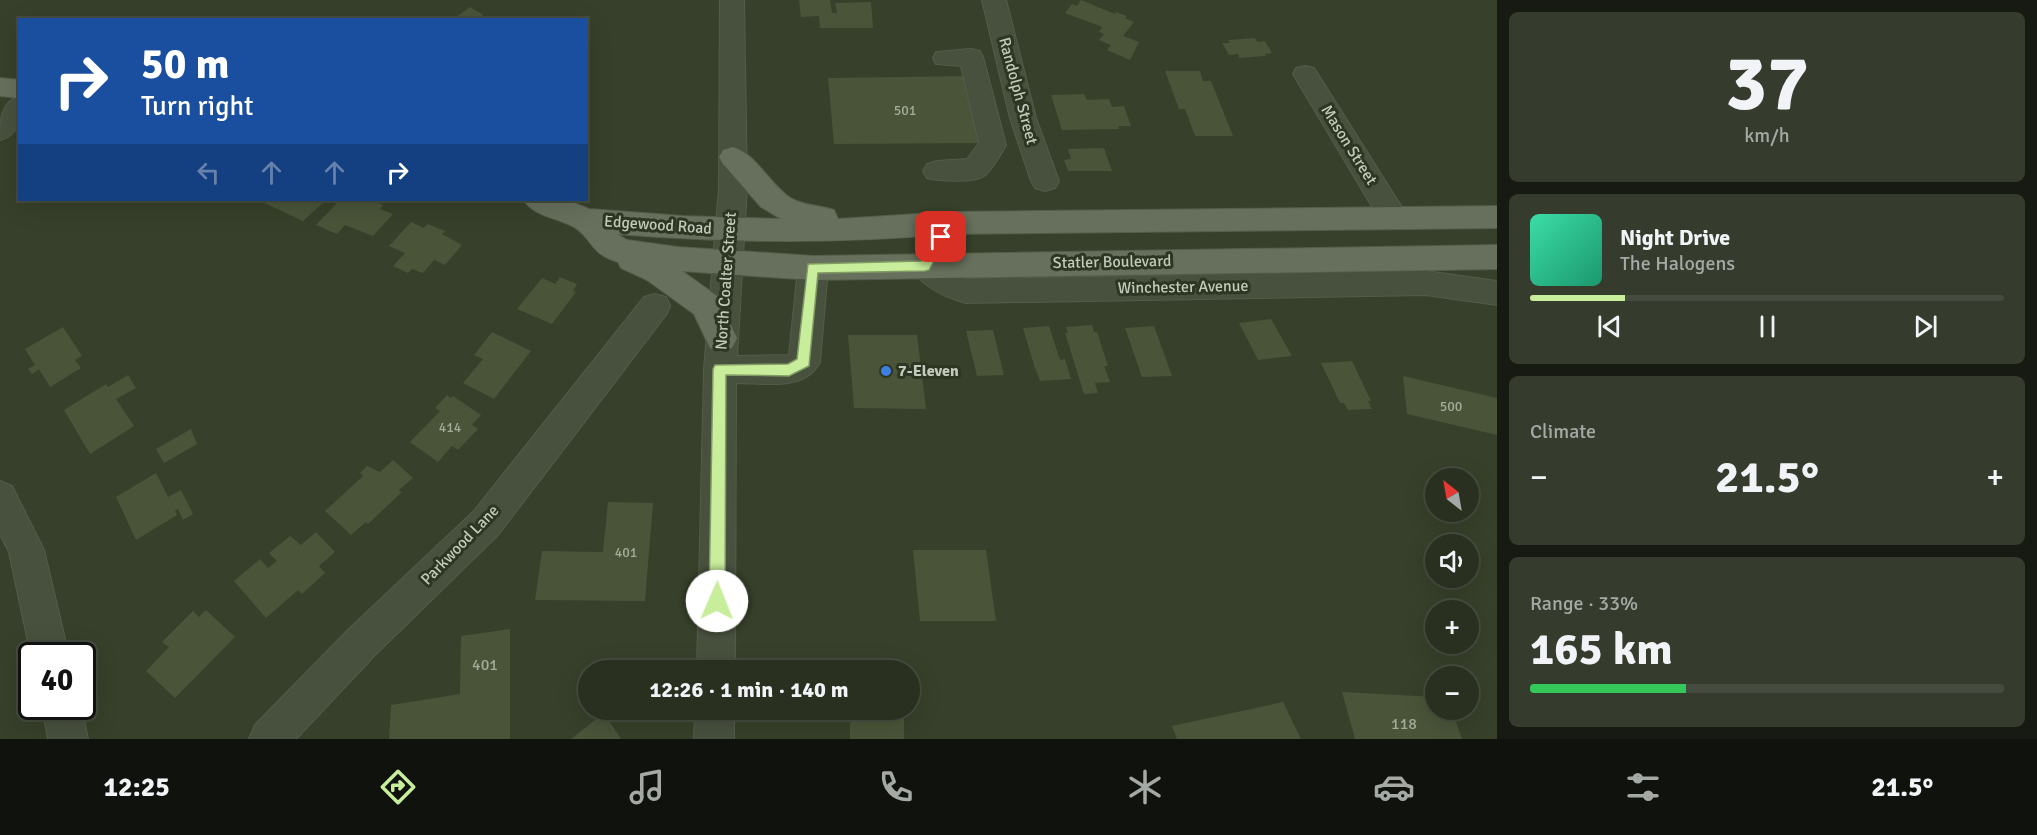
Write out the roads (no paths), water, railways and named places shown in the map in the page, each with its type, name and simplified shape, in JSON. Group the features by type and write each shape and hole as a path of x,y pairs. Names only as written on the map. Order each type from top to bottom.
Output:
{"main road":[{"path":"0,87 18,89"},
{"path":"733,158 781,209 808,218 949,223 1497,217"},
{"name":"Edgewood Road","path":"541,201 586,220 729,230"},
{"name":"Edgewood Road","path":"586,220 612,248 678,259 726,262"},
{"path":"729,230 868,230 949,223"},
{"path":"612,248 658,272 705,305 720,354"},
{"name":"Statler Boulevard","path":"726,262 813,268 1497,257"}],"street":[{"name":"North Coalter Street","path":"716,660 720,354 733,188 732,0"},
{"name":"Randolph Street","path":"994,0 1023,118 1045,181"},
{"path":"937,171 974,169 993,146 971,57 945,58"},
{"name":"Mason Street","path":"1305,74 1393,217"},
{"path":"0,131 18,108"},
{"path":"925,266 949,223"},
{"name":"Winchester Avenue","path":"925,266 952,286 976,292 1426,284 1497,293"},
{"path":"720,354 789,370 804,362 813,268"},
{"name":"Parkwood Lane","path":"270,739 361,643 486,523 655,306"},
{"path":"0,497 26,550 47,642"},
{"path":"64,720 68,739"},
{"path":"714,739 715,720"}],"place":[{"name":"7-Eleven","path":"886,371"}]}
